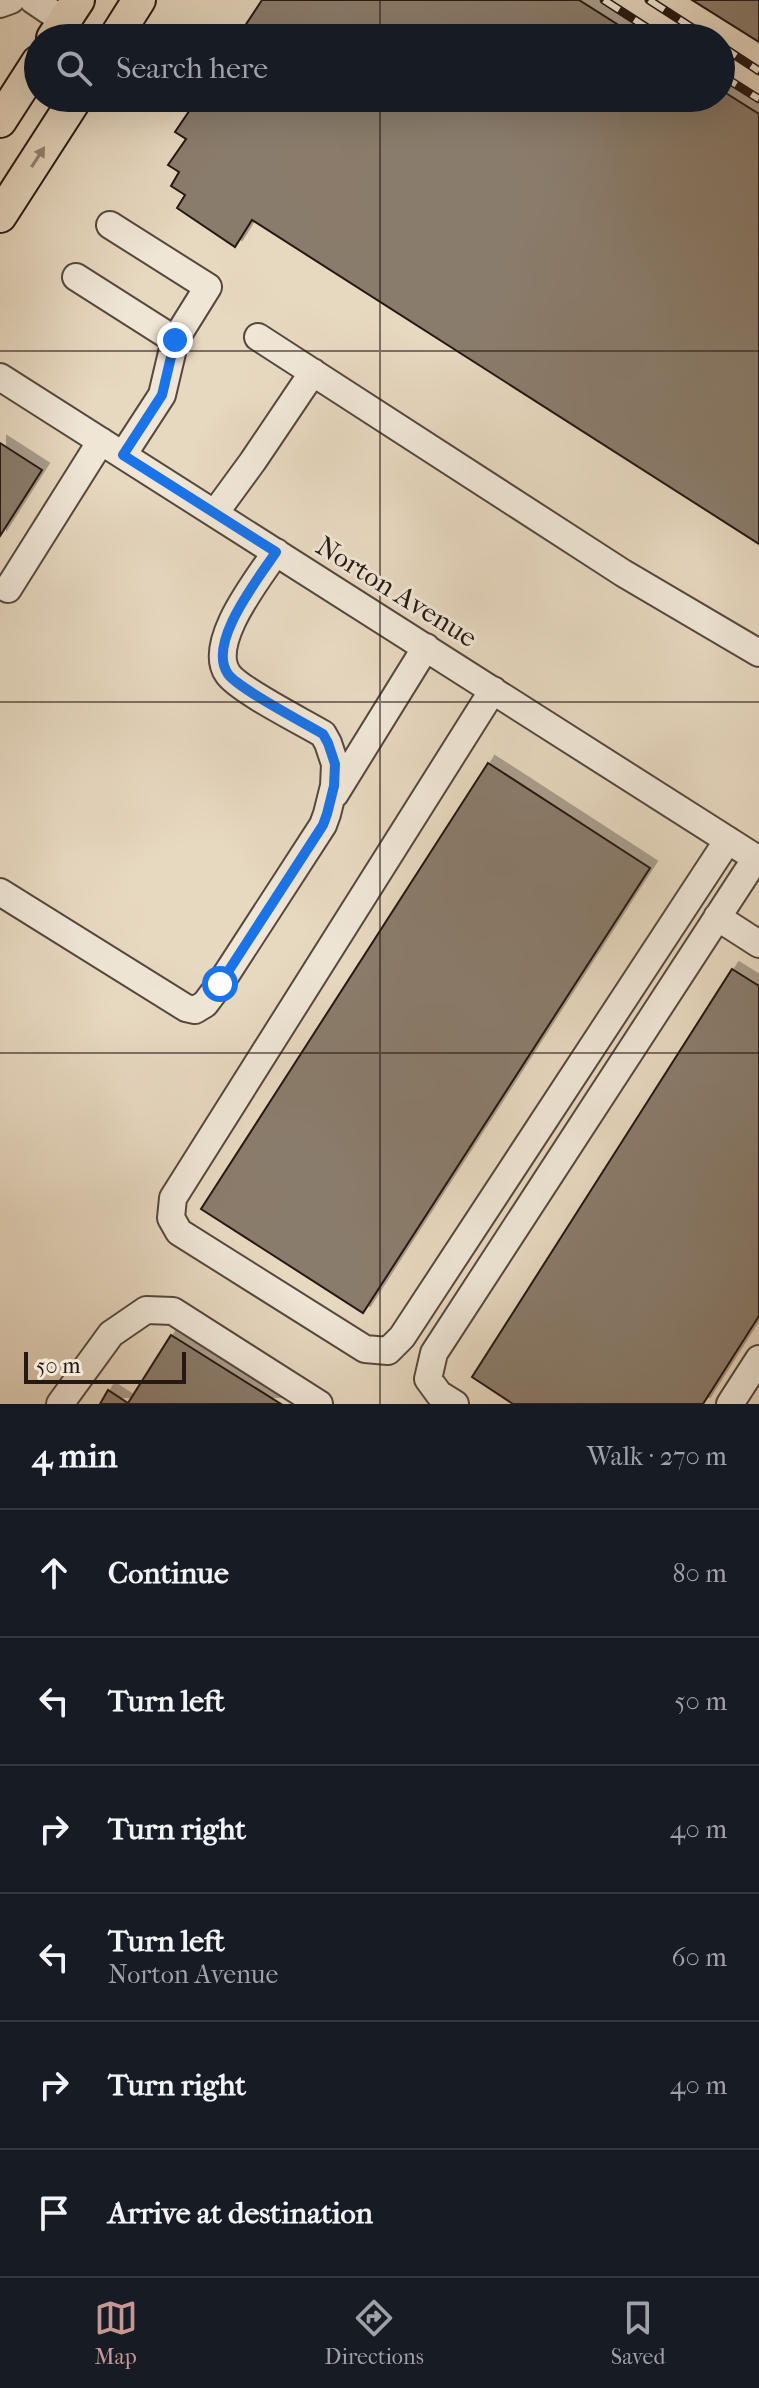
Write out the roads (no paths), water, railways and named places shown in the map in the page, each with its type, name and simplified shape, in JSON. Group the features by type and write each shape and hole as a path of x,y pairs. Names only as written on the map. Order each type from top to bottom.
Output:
{"main road":[{"path":"124,24 139,0"},
{"path":"0,121 24,84"},
{"path":"0,216 67,112"}],"street":[{"path":"0,4 11,0"},
{"path":"33,0 65,20"},
{"path":"8,589 112,448 162,395 175,340 208,287 110,225"},
{"path":"76,277 175,340"},
{"path":"258,337 623,573 759,653"},
{"path":"215,513 313,372"},
{"name":"Norton Avenue","path":"0,377 757,859"},
{"path":"0,892 186,1008 195,1010 205,1004 323,825 330,801 335,764 323,734 246,688 229,676 222,663 224,641 234,616 276,552"},
{"path":"330,801 426,647"},
{"path":"493,690 173,1198 171,1218 179,1232 365,1349 388,1351 402,1337 728,840"},
{"path":"455,1404 439,1394 428,1379 434,1353 757,859"},
{"path":"717,917 759,944"},
{"path":"60,1404 111,1334 146,1310 173,1311 319,1404"},
{"path":"730,1404 759,1359"}],"railway":[{"path":"604,0 641,24"},
{"path":"649,0 686,24"},
{"path":"735,55 759,71"},
{"path":"735,84 759,99"}]}
